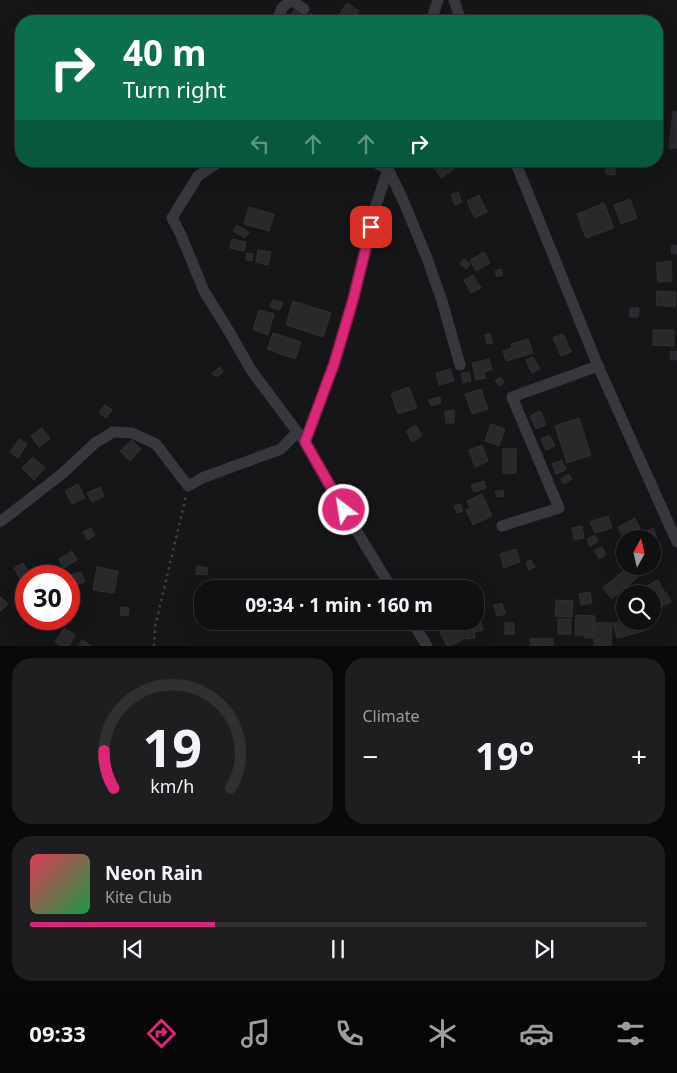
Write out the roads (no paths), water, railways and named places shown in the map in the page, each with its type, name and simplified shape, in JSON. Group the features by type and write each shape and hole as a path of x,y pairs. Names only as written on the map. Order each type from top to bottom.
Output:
{"street":[{"path":"279,15 282,8 291,0 304,9"},
{"path":"434,15 438,0"},
{"path":"454,0 458,15"},
{"path":"211,167 198,176 172,218 204,291 251,370 305,442 387,580"},
{"path":"305,442 334,364 353,300 375,208 389,167"},
{"path":"391,167 439,292 460,365"},
{"path":"517,167 598,366 677,542"},
{"path":"502,526 559,508 512,397 598,366"},
{"path":"0,522 64,473 95,443 113,432 132,432 156,444 188,486 202,478 281,449 297,432"},
{"path":"417,630 427,646"}]}
